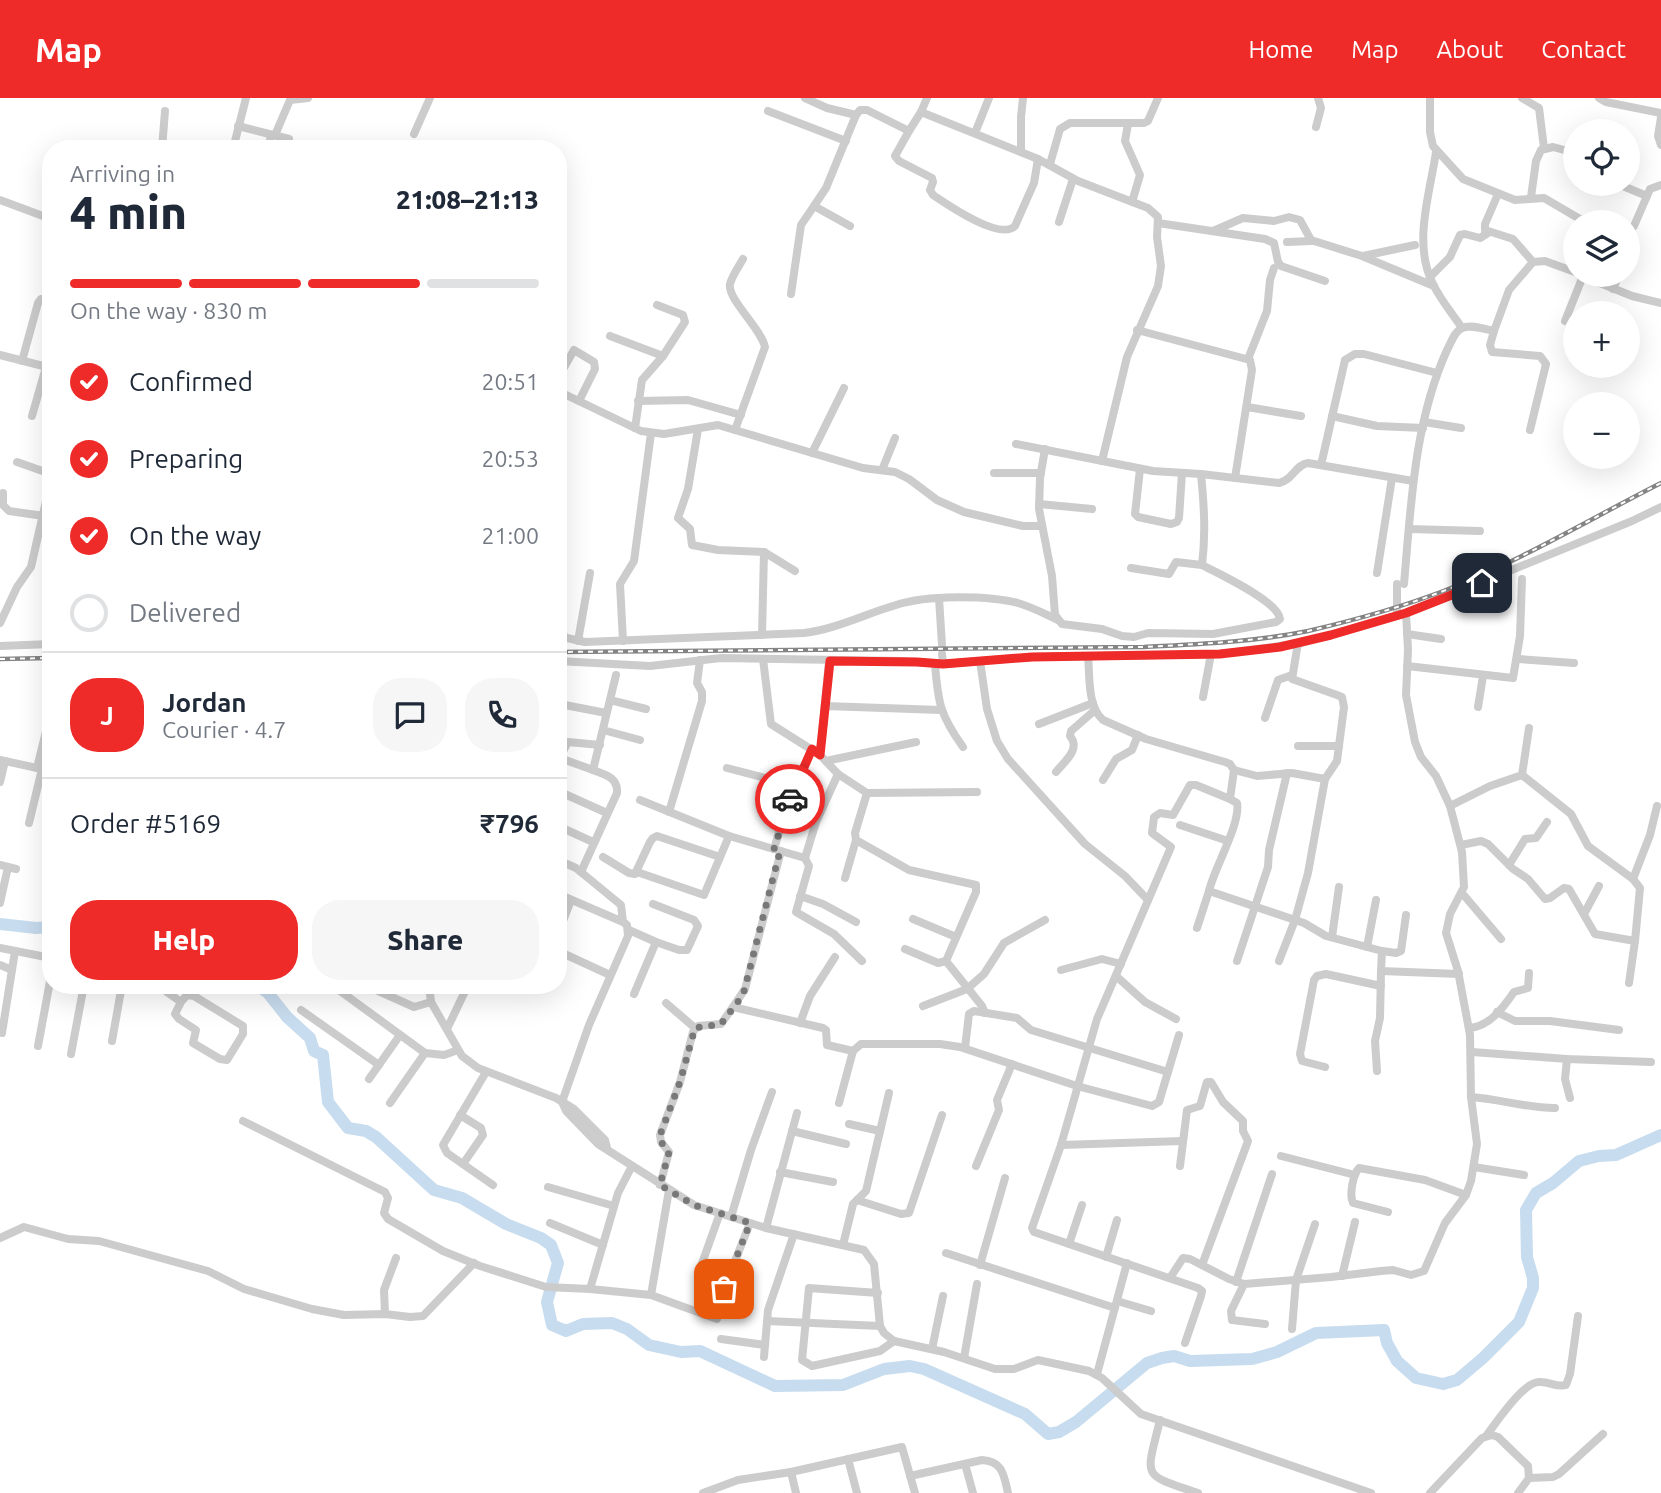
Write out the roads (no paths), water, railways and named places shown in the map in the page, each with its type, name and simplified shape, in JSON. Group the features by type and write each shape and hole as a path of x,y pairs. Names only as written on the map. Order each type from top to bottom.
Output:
{"street":[{"path":"235,140 246,98"},
{"path":"271,140 290,100 308,98"},
{"path":"414,134 430,98"},
{"path":"805,98 827,108 856,115"},
{"path":"927,98 922,112 895,156 899,161 932,178 930,190 933,195 968,216 1004,231 1012,230 1034,183 1038,159"},
{"path":"975,133 989,98"},
{"path":"1021,152 1024,98"},
{"path":"1050,164 1060,129 1064,125 1144,123 1148,121 1158,98"},
{"path":"1316,127 1321,108 1318,98"},
{"path":"1430,98 1430,132 1436,152 1423,255 1434,286 1462,328"},
{"path":"1522,98 1539,108 1544,148 1536,160 1531,197"},
{"path":"1599,98 1661,115 1658,136 1661,145"},
{"path":"791,294 801,225 826,188 856,115 860,110 867,110 909,131"},
{"path":"163,140 165,111"},
{"path":"768,111 846,141"},
{"path":"922,112 1050,164 1073,179 1155,212 1161,266 1158,286 1137,330 1124,366 1102,461"},
{"path":"1128,124 1125,141 1140,175 1132,202"},
{"path":"238,125 289,139"},
{"path":"1544,148 1563,150"},
{"path":"1436,152 1463,179 1515,200 1544,198 1564,210"},
{"path":"1640,212 1650,189 1660,185 1661,176"},
{"path":"1059,222 1073,179"},
{"path":"1640,193 1647,196"},
{"path":"1498,194 1485,230 1513,239 1533,262"},
{"path":"0,200 42,216"},
{"path":"814,206 850,226"},
{"path":"1213,231 1243,218 1274,221 1289,217 1300,220 1312,241"},
{"path":"1158,223 1271,241 1282,266 1325,281"},
{"path":"1430,276 1450,257 1460,235 1480,238 1488,233"},
{"path":"1287,242 1312,241 1362,256 1434,286"},
{"path":"1362,256 1415,245"},
{"path":"735,430 765,347 761,334 731,292 730,283 743,259"},
{"path":"1530,430 1546,364 1541,356 1492,352 1490,345 1508,290 1533,262 1545,261 1563,268"},
{"path":"1236,478 1252,370 1248,359 1267,311 1274,268"},
{"path":"1608,287 1661,303"},
{"path":"22,360 38,303 42,299"},
{"path":"635,428 642,380 663,356 683,327 685,319 679,313 657,305"},
{"path":"1397,616 1413,481 1423,425 1437,373 1454,336 1462,328 1494,331"},
{"path":"1137,330 1248,359"},
{"path":"610,335 663,356"},
{"path":"567,362 574,350 594,362 595,369 579,401"},
{"path":"1321,465 1345,360 1349,356 1364,354 1437,373"},
{"path":"0,355 42,366"},
{"path":"32,416 42,388"},
{"path":"812,453 844,388"},
{"path":"567,395 651,433 664,434 718,425 863,468 903,475 937,500 964,512 1023,526 1041,526"},
{"path":"638,401 688,400 741,415"},
{"path":"1247,407 1301,416"},
{"path":"1332,416 1377,426 1461,428"},
{"path":"698,429 688,489 678,518 690,529 692,545 718,551 764,552 795,571"},
{"path":"623,641 621,584 633,567 651,433"},
{"path":"882,470 895,438"},
{"path":"1016,444 1140,469 1182,474 1279,483 1290,479 1304,463 1413,481"},
{"path":"1045,449 1041,473 1041,526 1058,620"},
{"path":"17,461 42,473"},
{"path":"1140,469 1135,514 1171,524 1179,518 1182,474"},
{"path":"994,473 1041,473"},
{"path":"1201,474 1205,513 1202,565"},
{"path":"1377,573 1392,478"},
{"path":"3,494 3,505 9,511 42,516"},
{"path":"1040,504 1092,509"},
{"path":"567,661 650,666 722,658 939,664 1088,656 1211,654 1298,643 1406,613 1661,507"},
{"path":"1409,529 1480,531"},
{"path":"0,623 17,587 32,567 42,534"},
{"path":"762,635 764,552"},
{"path":"567,636 578,641 623,641 820,631 898,604 939,598 1004,600 1021,604 1067,625 1102,629 1134,637 1148,633 1213,634 1280,619 1278,612 1245,587 1202,565 1176,562 1169,574 1131,568"},
{"path":"578,641 590,573"},
{"path":"1407,666 1513,678 1518,659 1522,579"},
{"path":"939,598 941,710 963,747"},
{"path":"1170,1278 1183,1258 1240,1283 1393,1270 1411,1275 1424,1271 1445,1223 1466,1195 1477,1144 1471,1097 1472,1052 1459,974 1446,933 1450,914 1462,893 1465,879 1461,845 1450,806 1436,776 1421,757 1415,742 1406,695 1406,613"},
{"path":"1407,634 1441,639"},
{"path":"1279,961 1295,920 1308,873 1325,779 1335,766 1344,707 1342,697 1294,681 1292,675 1298,643"},
{"path":"0,646 42,644"},
{"path":"1203,697 1211,654"},
{"path":"1088,656 1094,706 1103,720 1138,736 1230,764 1234,770 1230,799"},
{"path":"763,659 771,724 812,749 838,774 867,793 977,792"},
{"path":"1518,659 1574,663"},
{"path":"669,812 702,701 702,692 697,683 701,660"},
{"path":"823,758 830,661"},
{"path":"981,661 987,709 1002,750 1085,844 1125,876 1148,900"},
{"path":"593,770 616,675"},
{"path":"1265,718 1278,680 1292,675"},
{"path":"1478,707 1483,676"},
{"path":"610,700 646,709"},
{"path":"567,705 606,713"},
{"path":"825,706 941,710"},
{"path":"1039,724 1094,706"},
{"path":"1056,772 1075,747 1070,736 1071,731 1094,706"},
{"path":"1522,775 1530,728"},
{"path":"603,730 640,740"},
{"path":"1103,779 1116,759 1132,750 1138,736"},
{"path":"823,758 916,742"},
{"path":"567,744 600,745"},
{"path":"1298,746 1339,746"},
{"path":"666,1003 695,1028 721,1024 745,989 786,809 812,749"},
{"path":"0,782 2,761 42,769"},
{"path":"567,762 611,777 617,784 617,793 581,872"},
{"path":"727,768 769,779 773,786 769,800 786,809"},
{"path":"1234,770 1257,776 1287,773 1325,779"},
{"path":"29,823 42,773"},
{"path":"1237,961 1268,867 1269,850 1287,773"},
{"path":"838,774 816,822 805,858 809,866 796,910 797,915 829,930 862,961"},
{"path":"1450,806 1490,786 1522,775"},
{"path":"1522,775 1571,814 1588,846 1633,879 1640,888 1629,983"},
{"path":"1185,1343 1202,1291 1198,1288 1032,1230 1102,1007 1171,847 1153,833 1155,814 1173,815 1190,785 1230,799 1238,807 1197,928"},
{"path":"845,878 867,793"},
{"path":"567,795 607,813"},
{"path":"640,800 729,836 805,858"},
{"path":"1633,879 1650,835 1657,806"},
{"path":"1508,865 1525,839 1536,838 1547,822"},
{"path":"1180,825 1228,841"},
{"path":"567,830 593,842"},
{"path":"637,872 650,842 657,836 720,857"},
{"path":"603,857 629,873 637,872 704,895 729,836"},
{"path":"856,841 919,873 976,885 976,892 946,961"},
{"path":"1461,845 1485,842 1508,865 1528,879 1545,899 1564,888 1569,889 1595,934 1635,941"},
{"path":"567,865 581,872 621,905 623,922"},
{"path":"0,903 8,867"},
{"path":"1584,914 1599,886"},
{"path":"1332,937 1339,887"},
{"path":"1209,891 1295,920 1332,937 1395,953 1401,951 1406,915"},
{"path":"1462,893 1502,939"},
{"path":"800,896 823,904 856,922"},
{"path":"567,898 623,922 629,930 656,942 678,950 687,950 698,926 694,920 653,904"},
{"path":"567,912 572,900"},
{"path":"1367,947 1376,900"},
{"path":"913,919 956,937"},
{"path":"923,1006 967,989 984,974 1004,943 1045,920"},
{"path":"562,1102 589,1025 629,930"},
{"path":"634,994 656,942"},
{"path":"0,948 42,956"},
{"path":"905,949 938,962 946,961"},
{"path":"2,1033 15,951"},
{"path":"1377,1071 1375,1041 1380,1024 1382,951"},
{"path":"567,955 610,975"},
{"path":"800,1023 810,996 835,957"},
{"path":"1061,970 1102,959 1121,964"},
{"path":"946,961 985,1013"},
{"path":"0,965 12,970"},
{"path":"1381,971 1459,974"},
{"path":"1469,1028 1483,1026 1514,992 1528,988 1529,973"},
{"path":"1325,1067 1302,1061 1300,1054 1314,980 1317,976 1326,974 1381,986"},
{"path":"1116,976 1145,1002 1176,1019"},
{"path":"38,1046 48,994"},
{"path":"71,1054 82,994"},
{"path":"112,1041 120,994"},
{"path":"170,994 181,1002"},
{"path":"344,994 425,1053 444,1055 458,1050"},
{"path":"385,994 414,1007 431,1002"},
{"path":"430,994 431,1002 462,1056 486,1072 574,1109 605,1140 607,1148 660,1185 694,1205 731,1217 766,1228 864,1250 873,1264 880,1326 888,1338 1004,1370 1046,1360 1099,1376 1133,1408 1160,1420 1371,1493"},
{"path":"447,1029 464,994"},
{"path":"187,995 194,996 243,1026 243,1034 227,1060 220,1059 193,1043 196,1030 175,1014 181,1002 187,995"},
{"path":"733,1007 826,1030 827,1045 853,1051"},
{"path":"301,1010 379,1065"},
{"path":"965,1048 970,1012 985,1013 1017,1018 1031,1030 1168,1072"},
{"path":"1497,1012 1515,1021 1550,1021 1619,1030"},
{"path":"660,1185 669,1152 661,1142 660,1135 680,1082 695,1028"},
{"path":"839,1103 853,1051 861,1044 940,1044 965,1048 1077,1086 1152,1106 1159,1102 1180,1034"},
{"path":"369,1079 400,1035"},
{"path":"1472,1052 1651,1062"},
{"path":"390,1103 425,1053"},
{"path":"1567,1059 1565,1079 1570,1098"},
{"path":"976,1166 999,1110 997,1100 1012,1064"},
{"path":"486,1072 443,1145 447,1153 493,1185"},
{"path":"1180,1166 1187,1110 1200,1106 1207,1082 1211,1082 1223,1102 1243,1121 1243,1131 1248,1141 1202,1265"},
{"path":"731,1217 772,1092"},
{"path":"843,1245 853,1204 866,1191 890,1093"},
{"path":"1471,1097 1504,1100 1528,1107 1555,1108"},
{"path":"766,1228 797,1113"},
{"path":"460,1115 481,1128 483,1135 463,1164"},
{"path":"856,1200 901,1214 909,1213 942,1115"},
{"path":"243,1121 384,1192 388,1198 384,1213 388,1219 443,1251 546,1287 651,1295 717,1319"},
{"path":"849,1124 880,1131"},
{"path":"792,1131 846,1144"},
{"path":"1061,1144 1182,1141"},
{"path":"1281,1156 1355,1175"},
{"path":"590,1289 614,1206 622,1183 632,1166"},
{"path":"1388,1212 1353,1203 1351,1197 1357,1169 1362,1167 1432,1182 1466,1195"},
{"path":"1474,1167 1524,1175"},
{"path":"780,1172 833,1182"},
{"path":"1265,1324 1232,1320 1231,1311 1272,1174"},
{"path":"980,1265 1005,1178"},
{"path":"548,1187 614,1206"},
{"path":"651,1295 669,1190"},
{"path":"1069,1244 1082,1205"},
{"path":"701,1266 720,1213"},
{"path":"1106,1256 1117,1220"},
{"path":"1342,1276 1355,1222"},
{"path":"550,1223 603,1245"},
{"path":"724,1289 750,1223"},
{"path":"1292,1329 1296,1280 1315,1224"},
{"path":"0,1238 18,1229 31,1228 61,1238 99,1241 198,1268 244,1289 344,1315 423,1316 474,1263"},
{"path":"764,1357 768,1310 794,1234"},
{"path":"946,1253 1116,1305 1151,1311"},
{"path":"385,1314 384,1290 396,1258"},
{"path":"1099,1376 1127,1264"},
{"path":"964,1358 977,1284"},
{"path":"878,1293 812,1287 808,1291 802,1360 812,1366 880,1351 888,1348 894,1341"},
{"path":"933,1349 943,1296"},
{"path":"1430,1493 1486,1436 1527,1386 1541,1381 1557,1387 1566,1385 1578,1316"},
{"path":"767,1321 880,1326"},
{"path":"721,1339 765,1345"},
{"path":"1160,1420 1150,1469 1159,1480 1198,1493"},
{"path":"1529,1478 1553,1477 1559,1474 1603,1434"},
{"path":"1486,1436 1498,1437 1528,1466 1529,1478 1518,1493"},
{"path":"703,1493 738,1480 791,1472 902,1447 915,1493"},
{"path":"848,1459 857,1493"},
{"path":"910,1476 982,1460 998,1464 1008,1493"},
{"path":"965,1464 973,1493"},
{"path":"791,1472 796,1493"}],"waterway":[{"path":"0,924 42,928"},
{"path":"269,994 287,1017 310,1038 314,1051 323,1055 328,1102 348,1128 366,1131 376,1137 434,1190 462,1198 506,1224 541,1238 551,1245 558,1263 547,1302 552,1325 566,1331 583,1324 612,1323 627,1329 649,1345 681,1352 700,1351 775,1386 843,1385 884,1369 910,1366 924,1369 1025,1414 1048,1434 1059,1432 1076,1422 1147,1363 1174,1356 1190,1361 1252,1359 1277,1352 1316,1333 1384,1330 1387,1343 1397,1361 1416,1378 1443,1384 1457,1380 1519,1322 1533,1288 1527,1257 1526,1210 1536,1193 1553,1183 1579,1161 1616,1155 1661,1135"}],"railway":[{"path":"567,652 1144,647 1288,635 1378,613 1474,579 1661,483"},
{"path":"0,659 42,658"}]}
